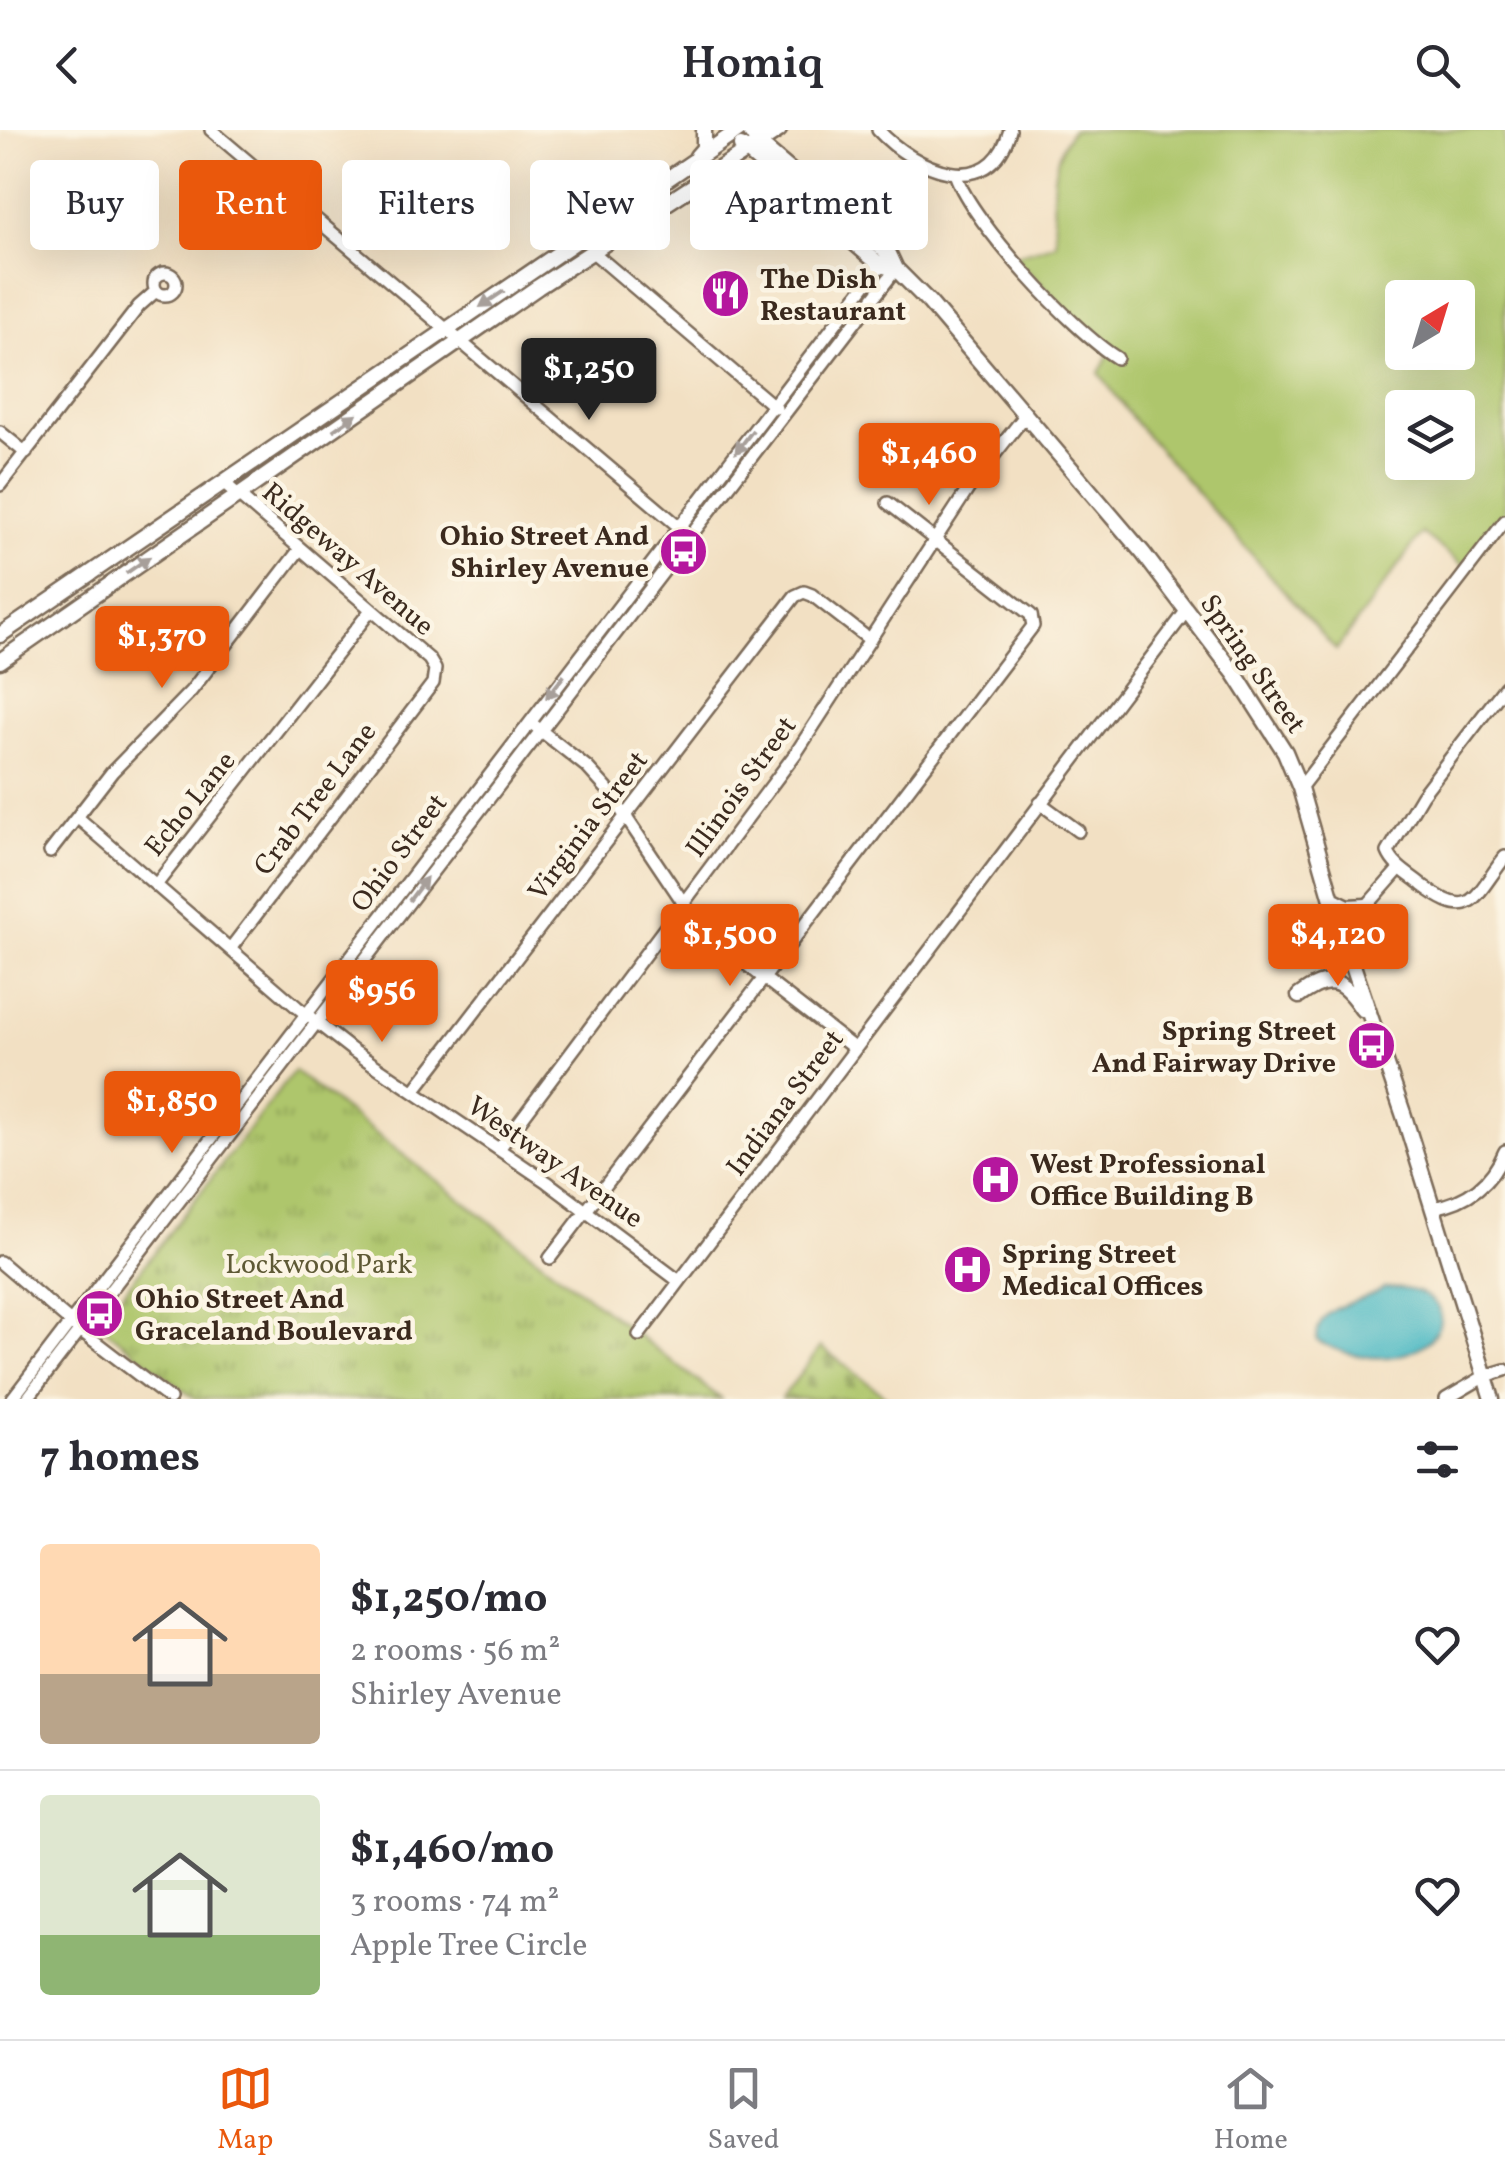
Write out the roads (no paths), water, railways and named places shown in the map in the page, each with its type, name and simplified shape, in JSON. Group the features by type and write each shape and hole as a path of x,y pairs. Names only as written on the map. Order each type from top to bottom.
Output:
{"main road":[{"path":"694,160 704,148 704,130"},
{"path":"0,660 538,287 594,254 751,141 780,130"},
{"path":"695,160 731,132"},
{"name":"Spring Street","path":"731,132 751,141 929,302 1144,553 1275,733 1300,788 1342,934 1492,1399"},
{"path":"0,635 562,250"},
{"path":"538,287 570,250"},
{"path":"594,254 595,250"},
{"path":"1332,899 1348,907 1367,906"},
{"path":"1299,996 1323,982 1336,982 1350,993 1375,1032"}],"street":[{"path":"211,130 685,531"},
{"path":"878,130 903,153 956,176 979,170 999,155 1010,130"},
{"path":"956,176 974,213 1036,283 1117,358"},
{"path":"594,254 778,410"},
{"path":"778,410 826,335 888,263"},
{"path":"778,410 865,308 888,263"},
{"path":"0,485 139,306 156,290"},
{"path":"854,300 865,308"},
{"path":"826,335 839,342"},
{"name":"Ohio Street","path":"12,1399 75,1326 393,912 465,828 540,730 581,665 778,410"},
{"name":"Illinois Street","path":"499,1149 796,753 972,483 1024,416"},
{"path":"0,432 26,453"},
{"name":"Ridgeway Avenue","path":"223,482 429,659 436,676"},
{"path":"550,1258 1031,629 1031,615 888,503"},
{"path":"1300,788 1505,521"},
{"path":"50,852 112,772 191,691 300,550"},
{"name":"Virginia Street","path":"414,1092 795,596 812,595 870,640"},
{"name":"Echo Lane","path":"156,885 372,610"},
{"name":"Indiana Street","path":"639,1335 1187,610"},
{"name":"Ohio Street","path":"393,912 454,820 528,722 581,665"},
{"name":"Crab Tree Lane","path":"230,949 436,676"},
{"path":"1505,687 1428,786 1391,843 1389,857 1444,902 1456,906 1471,900 1500,873 1505,857"},
{"path":"528,722 598,777 684,906 712,941 855,1049"},
{"path":"1040,803 1078,831"},
{"name":"Westway Avenue","path":"77,817 312,1019 680,1281"},
{"path":"454,820 465,828"},
{"path":"1342,934 1400,868"},
{"path":"1433,1208 1475,1192 1491,1176 1505,1151"},
{"path":"0,1262 166,1398"},
{"name":"Ohio Street","path":"27,1399 75,1326"},
{"path":"1446,1399 1485,1376 1505,1370"}],"water":[{"path":"1384,1288 1417,1292 1435,1303 1440,1319 1434,1335 1417,1349 1391,1357 1357,1355 1317,1341 1319,1328 1331,1311"}],"waterway":[{"path":"304,1277 313,1261"}],"place":[{"name":"The Dish Restaurant","path":"725,294"},
{"name":"Ohio Street And Shirley Avenue","path":"684,551"},
{"name":"Spring Street And Fairway Drive","path":"1371,1046"},
{"name":"West Professional Office Building B","path":"995,1179"},
{"name":"Spring Street Medical Offices","path":"967,1269"},
{"name":"Ohio Street And Graceland Boulevard","path":"100,1314"}],"park label":[{"name":"Lockwood Park","path":"319,1263"}]}
